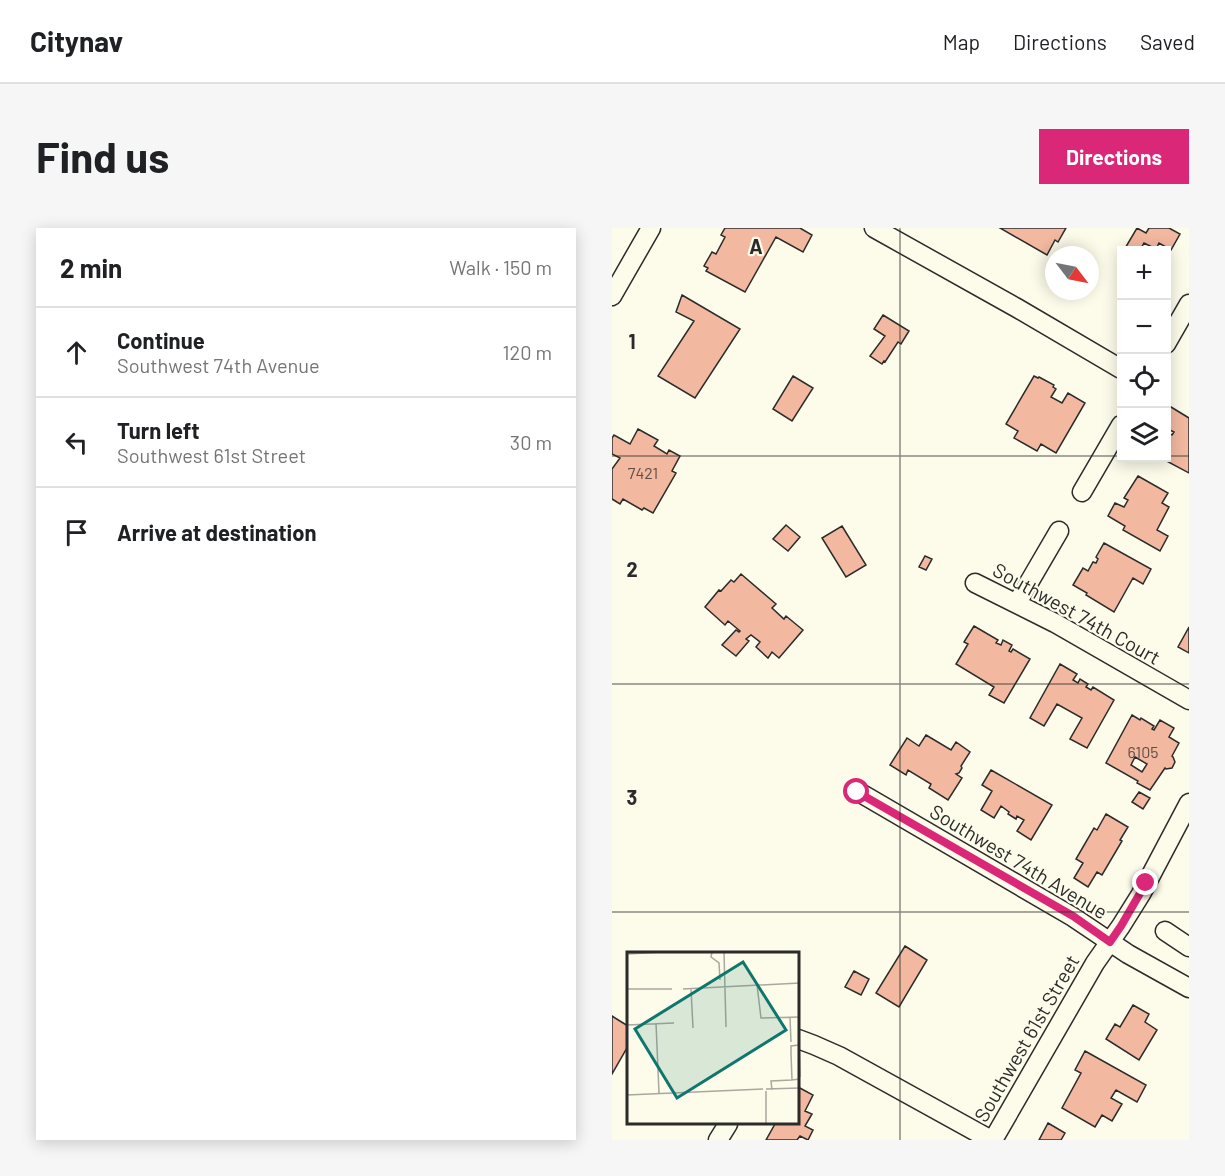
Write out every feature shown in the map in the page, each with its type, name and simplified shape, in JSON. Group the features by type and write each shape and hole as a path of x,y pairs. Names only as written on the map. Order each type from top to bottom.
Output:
{"street":[{"path":"612,296 651,228"},
{"path":"874,228 1117,366"},
{"path":"1171,337 1189,304"},
{"path":"1082,492 1117,433"},
{"path":"1017,603 1059,531"},
{"name":"Southwest 74th Court","path":"975,583 1065,629 1189,700"},
{"name":"Southwest 74th Avenue","path":"857,792 1073,916 1147,965 1189,988"},
{"name":"Southwest 61st Street","path":"992,1140 1095,963 1141,894 1189,803"},
{"path":"1165,931 1189,947"},
{"path":"800,1040 839,1056 992,1140"},
{"path":"718,1140 727,1125"}],"building":[{"path":"725,228 800,228 812,235 803,252 776,237 745,292 706,271 708,268 704,266 712,252 716,254 725,237 721,235"},
{"path":"1000,228 1066,228 1058,242 1055,240 1052,246 1045,246 1045,254"},
{"path":"1137,228 1146,233 1149,228 1169,228 1180,234 1171,250 1171,246 1159,243 1158,246 1144,243 1142,246 1126,246"},
{"path":"682,295 740,329 695,398 658,376 694,321 676,312"},
{"path":"883,315 909,331 901,344 898,342 882,364 870,356 885,336 874,329"},
{"path":"793,376 813,388 792,421 773,409"},
{"path":"1034,376 1054,385 1056,389 1051,397 1062,403 1068,393 1085,403 1056,453 1041,444 1037,451 1014,438 1018,431 1006,424"},
{"path":"1171,407 1189,418 1189,473 1168,462 1171,462 1171,434 1174,432 1171,430"},
{"path":"638,429 658,440 654,446 667,454 669,450 680,456 672,471 676,473 653,513 644,508 642,510 623,499 620,504 612,499 612,469 620,458 612,454 612,438 614,435 630,444"},
{"path":"1138,476 1168,493 1162,503 1169,507 1157,530 1168,536 1160,551 1123,530 1125,526 1108,516 1115,503 1124,507 1128,500 1124,498"},
{"path":"786,525 800,537 788,551 773,539"},
{"path":"842,526 866,565 846,577 822,538"},
{"path":"1104,543 1151,569 1143,584 1133,578 1114,612 1073,585 1083,568 1088,571 1093,562 1096,563 1098,559 1096,557"},
{"path":"925,556 932,559 926,570 919,567"},
{"path":"741,574 776,604 772,608 784,619 786,616 803,630 779,658 772,652 768,658 756,647 760,642 751,635 746,639 749,641 736,656 722,645 736,630 740,631 728,621 725,625 705,607 719,590 721,591 731,580 734,582"},
{"path":"974,626 998,640 996,643 1001,645 1003,640 1012,645 1009,651 1013,649 1030,659 1004,703 989,695 994,687 956,664 968,644 964,642"},
{"path":"1189,627 1189,653 1178,647"},
{"path":"1060,664 1077,674 1073,680 1078,683 1080,679 1088,684 1086,687 1091,690 1093,687 1114,700 1087,748 1070,739 1082,718 1057,704 1044,726 1030,718"},
{"path":"1132,715 1154,726 1152,729 1154,730 1160,720 1174,728 1169,737 1179,743 1172,756 1175,762 1172,768 1165,768 1150,790 1106,763","holes":["1135,757 1147,764 1142,772 1131,765"]},
{"path":"926,735 951,750 956,742 970,752 959,773 956,774 962,778 948,800 929,788 931,784 908,770 906,775 890,765 907,738 919,746"},
{"path":"991,770 1052,805 1031,840 1017,831 1024,820 1017,816 1016,819 1001,806 994,818 981,810 992,791 982,785"},
{"path":"1139,792 1150,798 1143,809 1132,802"},
{"path":"1106,814 1128,827 1102,875 1097,872 1088,887 1074,878 1083,863 1076,859 1094,828 1097,830"},
{"path":"905,946 927,960 899,1007 876,993"},
{"path":"854,971 869,979 861,995 845,987"},
{"path":"1133,1005 1149,1014 1145,1022 1157,1030 1139,1060 1106,1039 1115,1024 1120,1027"},
{"path":"612,1016 627,1025 627,1048 612,1074"},
{"path":"1085,1051 1146,1085 1137,1102 1116,1090 1111,1098 1122,1104 1112,1121 1102,1115 1095,1127 1062,1108 1081,1073 1075,1070"},
{"path":"800,1088 813,1095 805,1111 812,1114 805,1126 813,1130 808,1140 800,1136 797,1140 766,1140 774,1125 800,1125"},
{"path":"1048,1123 1065,1133 1061,1140 1039,1140"}],"route":[{"path":"857,792 1073,916 1110,942 1146,883"}]}
